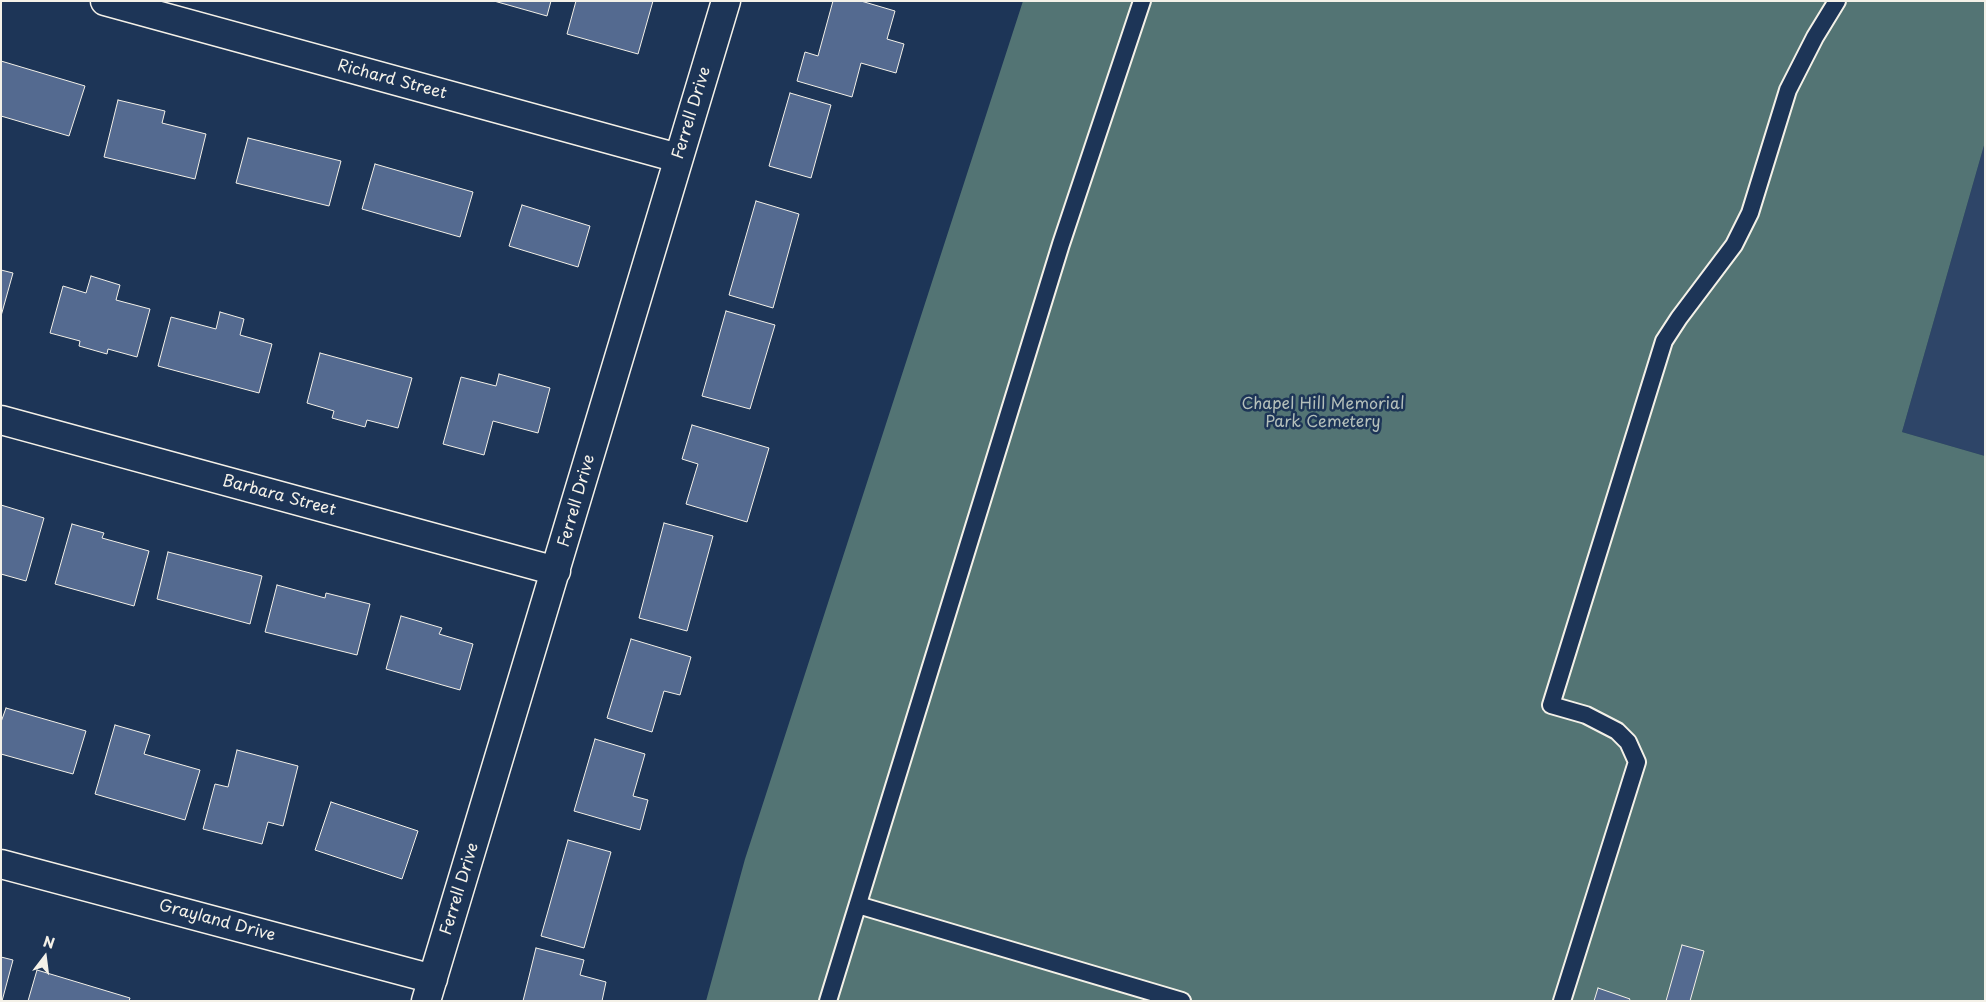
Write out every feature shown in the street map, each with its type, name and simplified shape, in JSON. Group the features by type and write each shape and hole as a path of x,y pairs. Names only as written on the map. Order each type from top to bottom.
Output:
{"street":[{"name":"Richard Street","path":"105,1 678,158"},
{"name":"Ferrell Drive","path":"430,990 726,1"},
{"name":"Barbara Street","path":"1,420 556,571"},
{"name":"Grayland Drive","path":"1,864 430,990"}],"lane":[{"path":"828,1001 1061,244 1142,1"},
{"path":"1562,1001 1638,762 1628,742 1617,731 1586,715 1551,705 1664,341 1734,244 1750,213 1788,90 1815,36 1837,1"},
{"path":"858,904 1182,1001"}],"shaded area":[{"path":"1985,142 1985,456 1902,432"}],"green space":[{"name":"Chapel Hill Memorial Park Cemetery","path":"1023,1 1985,1 1985,142 1902,432 1985,456 1985,1001 706,1001 745,859"}],"building":[{"path":"494,1 551,1 547,16"},
{"path":"576,1 653,1 638,54 567,34"},
{"path":"833,1 861,1 895,11 887,39 904,44 896,73 861,63 852,97 797,81 805,52 818,56"},
{"path":"1,61 85,86 69,136 1,116"},
{"path":"790,93 831,105 811,178 769,166"},
{"path":"118,100 165,111 162,123 206,134 195,179 104,157"},
{"path":"248,138 341,161 329,206 236,183"},
{"path":"375,164 473,192 460,237 362,209"},
{"path":"756,201 799,214 773,308 729,295"},
{"path":"522,205 590,226 578,267 509,246"},
{"path":"1,270 13,273 1,316"},
{"path":"91,276 120,285 116,300 150,309 137,357 108,349 107,354 79,346 80,341 50,333 63,286 86,293"},
{"path":"726,311 775,325 750,409 702,396"},
{"path":"220,312 244,319 240,335 272,344 259,393 158,366 171,317 216,329"},
{"path":"320,353 412,378 398,428 367,420 365,427 332,418 334,411 307,403"},
{"path":"499,374 550,388 538,433 493,421 484,455 443,444 461,377 496,386"},
{"path":"692,425 769,448 747,522 686,504 698,464 682,459"},
{"path":"1,505 44,518 26,581 1,574"},
{"path":"664,523 713,536 687,631 639,618"},
{"path":"72,524 104,533 102,538 149,551 134,606 55,584"},
{"path":"168,552 262,576 250,624 157,599"},
{"path":"277,585 325,598 326,593 370,604 357,655 265,632"},
{"path":"401,616 442,628 439,634 473,644 460,690 386,669"},
{"path":"631,639 691,657 680,695 664,691 652,732 607,718"},
{"path":"6,708 86,731 73,774 1,754 1,722"},
{"path":"115,725 150,735 144,754 200,770 185,820 95,794"},
{"path":"595,739 645,754 633,796 648,800 640,830 574,811"},
{"path":"237,750 298,766 283,826 268,822 262,844 203,829 215,784 228,787"},
{"path":"331,802 418,831 402,879 315,850"},
{"path":"568,840 611,852 584,948 541,936"},
{"path":"1682,945 1704,951 1690,1001 1666,1001"},
{"path":"536,948 584,960 580,975 606,982 602,1001 523,1001"},
{"path":"1,957 13,960 2,1001 1,1001"},
{"path":"37,970 130,998 129,1001 28,1001"},
{"path":"1598,988 1630,999 1629,1001 1594,1001"}]}
